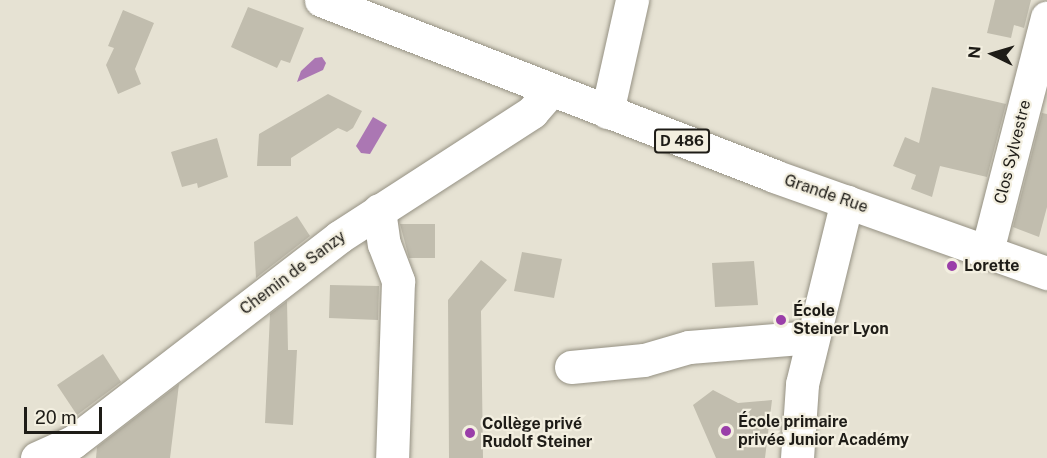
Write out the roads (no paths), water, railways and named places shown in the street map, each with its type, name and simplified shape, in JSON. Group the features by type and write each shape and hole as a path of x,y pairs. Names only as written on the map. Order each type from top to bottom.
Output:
{"street":[{"name":"Grande Rue","path":"321,0 607,112 1047,273"},
{"path":"607,112 632,0"},
{"name":"Clos Sylvestre","path":"987,251 1047,18"},
{"name":"Chemin de Sanzy","path":"37,458 73,442 339,237 532,112 551,90"},
{"path":"797,458 802,384 847,201"},
{"path":"379,210 384,244 398,281 392,458"},
{"path":"571,367 644,360 688,347 813,337"}],"place":[{"name":"Lorette","path":"952,266"},
{"name":"École Steiner Lyon","path":"781,320"},
{"name":"École primaire privée Junior Académy","path":"726,431"},
{"name":"Collège privé Rudolf Steiner","path":"470,433"}]}
